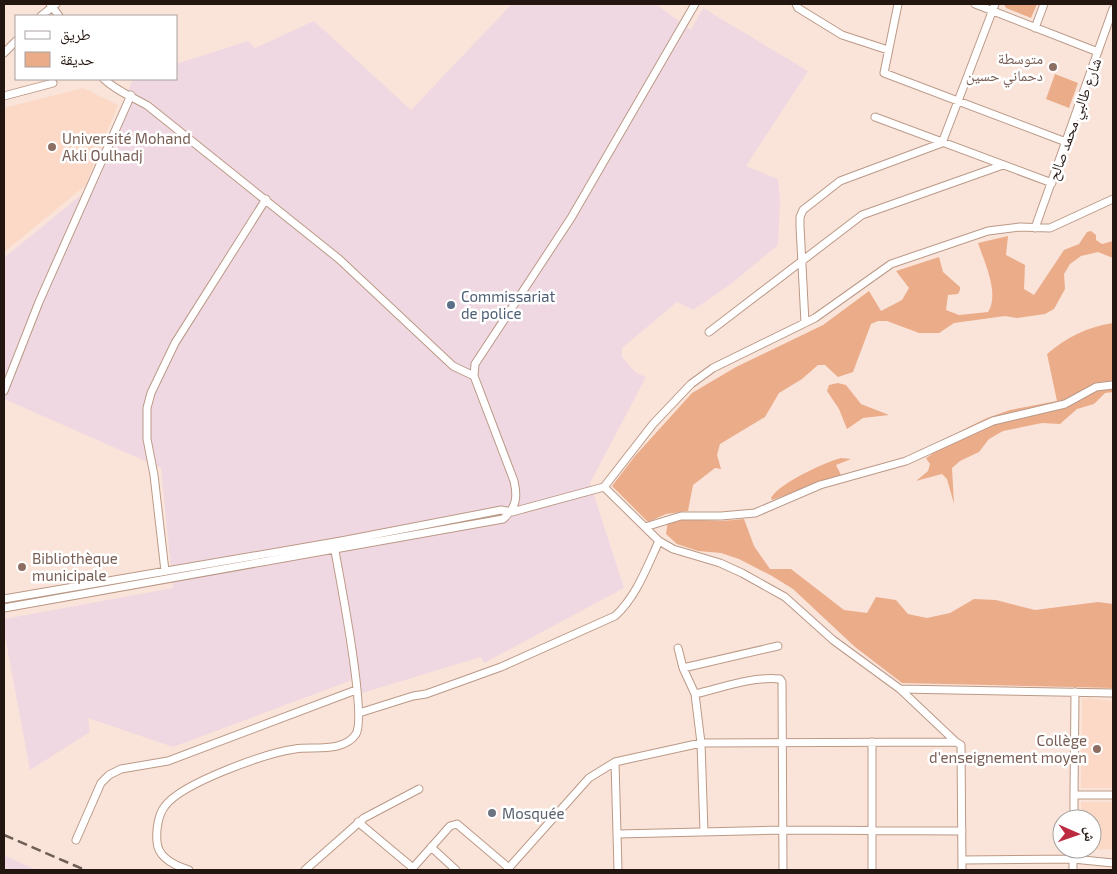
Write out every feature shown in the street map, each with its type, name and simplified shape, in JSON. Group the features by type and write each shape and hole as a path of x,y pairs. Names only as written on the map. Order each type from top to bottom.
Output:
{"street":[{"path":"43,15 53,4"},
{"path":"512,512 517,497 514,481 474,376 475,364 570,218 695,4"},
{"path":"796,4 798,8 842,35 888,50"},
{"path":"898,4 884,73 1066,142"},
{"path":"975,4 993,7 1035,28 1098,52"},
{"path":"1035,28 1044,4"},
{"path":"805,323 800,217 803,210 820,195 852,176 942,143 993,7"},
{"name":"شارع طالبي محمد صالح","path":"1035,228 1113,10"},
{"path":"4,53 15,42"},
{"path":"105,80 117,90 131,95 266,199 339,258 453,366 474,376"},
{"path":"4,96 53,83"},
{"path":"4,391 39,302 131,95"},
{"path":"875,117 1052,183"},
{"path":"709,332 862,215 1002,165"},
{"path":"4,608 335,551 503,519 512,512 604,487 653,424 691,384 714,368 824,312 890,264 988,230 1058,225 1113,198"},
{"path":"165,571 154,475 147,438 147,408 151,393 175,343 266,199"},
{"path":"645,527 681,516 721,516 755,513 820,485 906,461 993,420 1064,404 1096,387 1113,385"},
{"path":"604,487 659,542 695,557 720,563 767,585 785,596 834,640 900,689 961,745 962,870"},
{"path":"4,599 338,542 501,510 512,512"},
{"path":"359,713 413,696 426,694 501,667 616,616 625,608 659,542"},
{"path":"189,870 165,858 157,847 160,815 175,794 260,758 294,749 345,744 356,734 359,713 335,551"},
{"path":"683,668 778,646"},
{"path":"678,648 683,668 695,694 701,743 704,832"},
{"path":"695,694 757,680 780,679 782,682 783,870"},
{"path":"900,689 1113,693"},
{"path":"76,840 101,783 109,776 121,770 168,761 356,690"},
{"path":"1074,809 1075,692"},
{"path":"872,742 872,870"},
{"path":"358,822 412,869 450,826 456,824 508,869 588,778 615,762 701,743 956,742"},
{"path":"615,762 618,870"},
{"path":"305,870 358,822 419,789"},
{"path":"1074,795 1113,795"},
{"path":"618,834 783,830 962,831"},
{"path":"431,848 456,870"},
{"path":"962,860 1073,859 1113,863"},
{"path":"1073,859 1073,870"}],"shaded area":[{"path":"512,4 656,4 691,30 703,8 808,71 746,166 778,179 780,200 778,245 731,284 693,310 677,302 622,348 622,357 635,372 646,377 590,483 624,588 484,663 481,657 362,693 360,677 173,747 88,718 90,732 30,770 4,631 4,619 173,588 161,468 4,399 4,258 87,190 133,80 178,80 178,63 248,41 255,48 314,21 411,110"},
{"name":"Université Mohand Akli Oulhadj","path":"83,88 118,105 85,186 4,252 4,108"},
{"name":"Collège d'enseignement moyen","path":"1082,699 1113,701 1113,788 1081,788"},
{"path":"1081,802 1113,802 1113,849 1102,849 1102,809 1081,809"},
{"path":"5,856 37,870 4,870"}],"green space":[{"path":"1004,4 1037,4 1031,18 1006,8"},
{"path":"1055,74 1078,83 1069,108 1046,99"},
{"path":"1091,231 1096,235 1096,240 1102,244 1113,241 1113,258 1098,252 1081,256 1070,264 1064,274 1065,289 1054,309 1045,314 1017,318 1005,316 954,323 939,333 919,333 887,321 878,321 871,324 853,372 838,377 825,365 818,365 802,379 779,393 765,417 720,444 717,455 721,469 715,468 693,485 688,511 666,514 648,522 612,486 635,456 692,393 736,367 823,325 869,291 881,311 902,300 909,288 896,271 939,257 943,272 960,287 958,294 948,295 946,310 959,315 988,312 991,305 992,287 978,243 1008,236 1006,255 1025,265 1024,289 1034,295 1064,250 1079,244 1087,232"},
{"path":"1113,323 1113,392 1105,393 1094,404 1077,409 1060,424 1042,423 1003,431 989,439 979,452 960,461 952,468 954,504 947,479 942,474 916,481 928,471 930,464 926,458 931,455 940,441 987,418 1010,410 1057,401 1047,354 1078,334 1095,327"},
{"path":"838,383 846,385 861,404 889,415 863,418 847,429 839,409 827,391 829,385"},
{"path":"841,458 851,459 836,465 841,475 772,500 771,498 775,492 792,480"},
{"path":"681,519 722,521 744,519 754,546 770,569 791,569 844,610 867,613 876,597 896,600 908,614 927,618 950,613 974,599 996,600 1035,610 1098,602 1113,604 1113,688 902,683 855,647 793,589 772,576 739,559 721,553 698,551 677,544 666,534 668,521"}],"railway":[{"path":"4,835 85,870"}],"place":[{"name":"متوسطة دحماني حسين","path":"1053,67"},
{"name":"Université Mohand Akli Oulhadj","path":"52,147"},
{"name":"Commissariat de police","path":"451,305"},
{"name":"Bibliothèque municipale","path":"22,567"},
{"name":"Collège d'enseignement moyen","path":"1097,749"},
{"name":"Mosquée","path":"492,813"}]}
